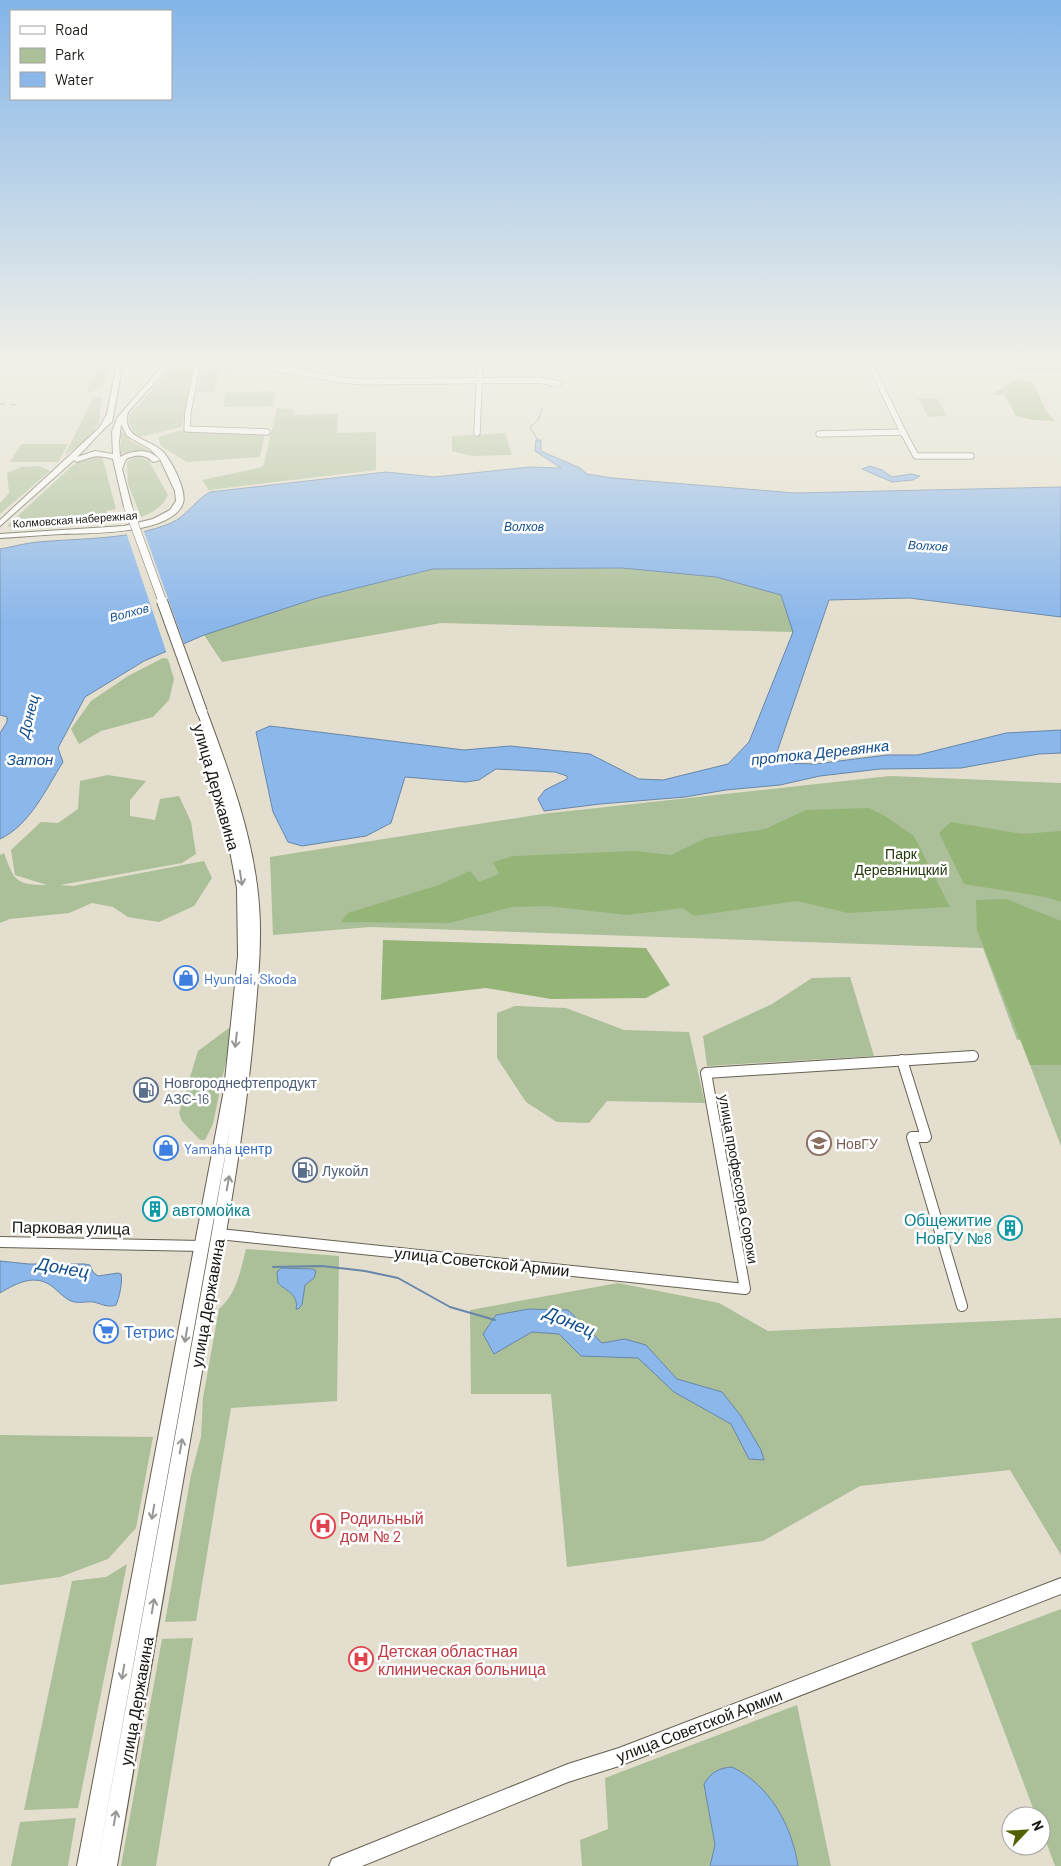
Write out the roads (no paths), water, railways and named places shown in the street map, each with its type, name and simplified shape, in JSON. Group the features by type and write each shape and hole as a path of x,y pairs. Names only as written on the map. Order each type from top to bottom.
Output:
{"main road":[{"name":"Колмовская набережная","path":"0,524 81,449"},
{"path":"112,449 118,490 126,508"},
{"path":"118,449 126,508"},
{"name":"Колмовская набережная","path":"0,536 129,528 154,522 175,510 179,505 181,494 161,454 152,449"},
{"name":"Колмовская набережная","path":"0,530 70,465 84,455 100,453 113,457"},
{"name":"Колмовская набережная","path":"0,536 125,526 148,520 172,505 173,494 163,470 154,457 145,453 134,454 122,460 119,469"},
{"name":"улица Державина","path":"107,1866 219,1234 230,1090 244,956 243,903 237,853 229,819 199,712 126,508"},
{"name":"улица Державина","path":"87,1866 202,1246 226,1149"},
{"name":"улица Советской Армии","path":"338,1866 568,1773 619,1757 1061,1586"}],"street":[{"path":"912,449 916,456 971,456"},
{"path":"962,1306 912,1137 926,1137 902,1060 972,1056"},
{"name":"улица профессора Сороки","path":"745,1289 706,1073 902,1060"},
{"name":"улица Советской Армии","path":"219,1234 745,1289"},
{"name":"Парковая улица","path":"0,1242 202,1246"}],"water":[{"path":"535,449 541,449 541,451 580,468 587,474 612,478 795,493 1061,487 1061,617 909,598 829,600 777,752 779,763 815,764 887,755 918,755 1006,733 1061,730 1061,753 1039,754 961,768 880,769 820,776 780,785 726,790 685,797 544,811 538,799 545,790 567,779 567,776 555,772 496,769 479,780 466,782 405,777 391,823 366,836 302,846 288,842 273,812 256,732 270,726 464,750 510,746 590,754 639,779 663,780 728,764 749,742 793,632 781,595 716,577 622,568 433,569 317,598 204,635 144,661 85,697 58,748 63,762 29,816 11,833 0,839 0,733 7,722 7,717 0,715 0,549 33,543 139,533 155,529 177,520 210,492 386,472 434,477 530,467 561,468 535,451"},
{"path":"870,466 882,470 892,477 911,474 920,476 913,480 892,482 862,469"},
{"path":"0,1261 29,1264 84,1264 90,1265 93,1272 98,1276 121,1274 121,1285 116,1305 74,1302 46,1283 33,1280 19,1283 0,1293"},
{"path":"281,1268 313,1269 316,1271 314,1278 305,1285 302,1305 298,1309 296,1309 294,1296 278,1283 277,1272"},
{"path":"529,1309 568,1310 602,1343 625,1339 646,1345 677,1379 722,1392 741,1416 761,1450 764,1460 749,1459 731,1424 674,1392 638,1358 581,1356 559,1334 532,1332 494,1354 483,1334 496,1315"},
{"path":"732,1767 758,1784 777,1808 791,1836 798,1866 710,1866 715,1845 704,1784 716,1771"}],"waterway":[{"name":"Донец","path":"273,1267 322,1266 365,1271 398,1278 450,1307 495,1320"}],"place":[{"name":"Hyundai, Skoda","path":"186,978"},
{"name":"Новгороднефтепродукт АЗС-16","path":"146,1090"},
{"name":"НовГУ","path":"819,1143"},
{"name":"Yamaha центр","path":"166,1148"},
{"name":"Лукойл","path":"305,1170"},
{"name":"автомойка","path":"155,1209"},
{"name":"Общежитие НовГУ №8","path":"1010,1228"},
{"name":"Тетрис","path":"106,1331"},
{"name":"Родильный дом № 2","path":"323,1526"},
{"name":"Детская областная клиническая больница","path":"361,1659"}],"water label":[{"name":"Волхов","path":"524,526"},
{"name":"Волхов","path":"928,545"},
{"name":"Волхов","path":"129,612"},
{"name":"протока Деревянка","path":"820,752"},
{"name":"Затон","path":"30,759"}],"park label":[{"name":"Парк Деревяницкий","path":"901,862"}]}
